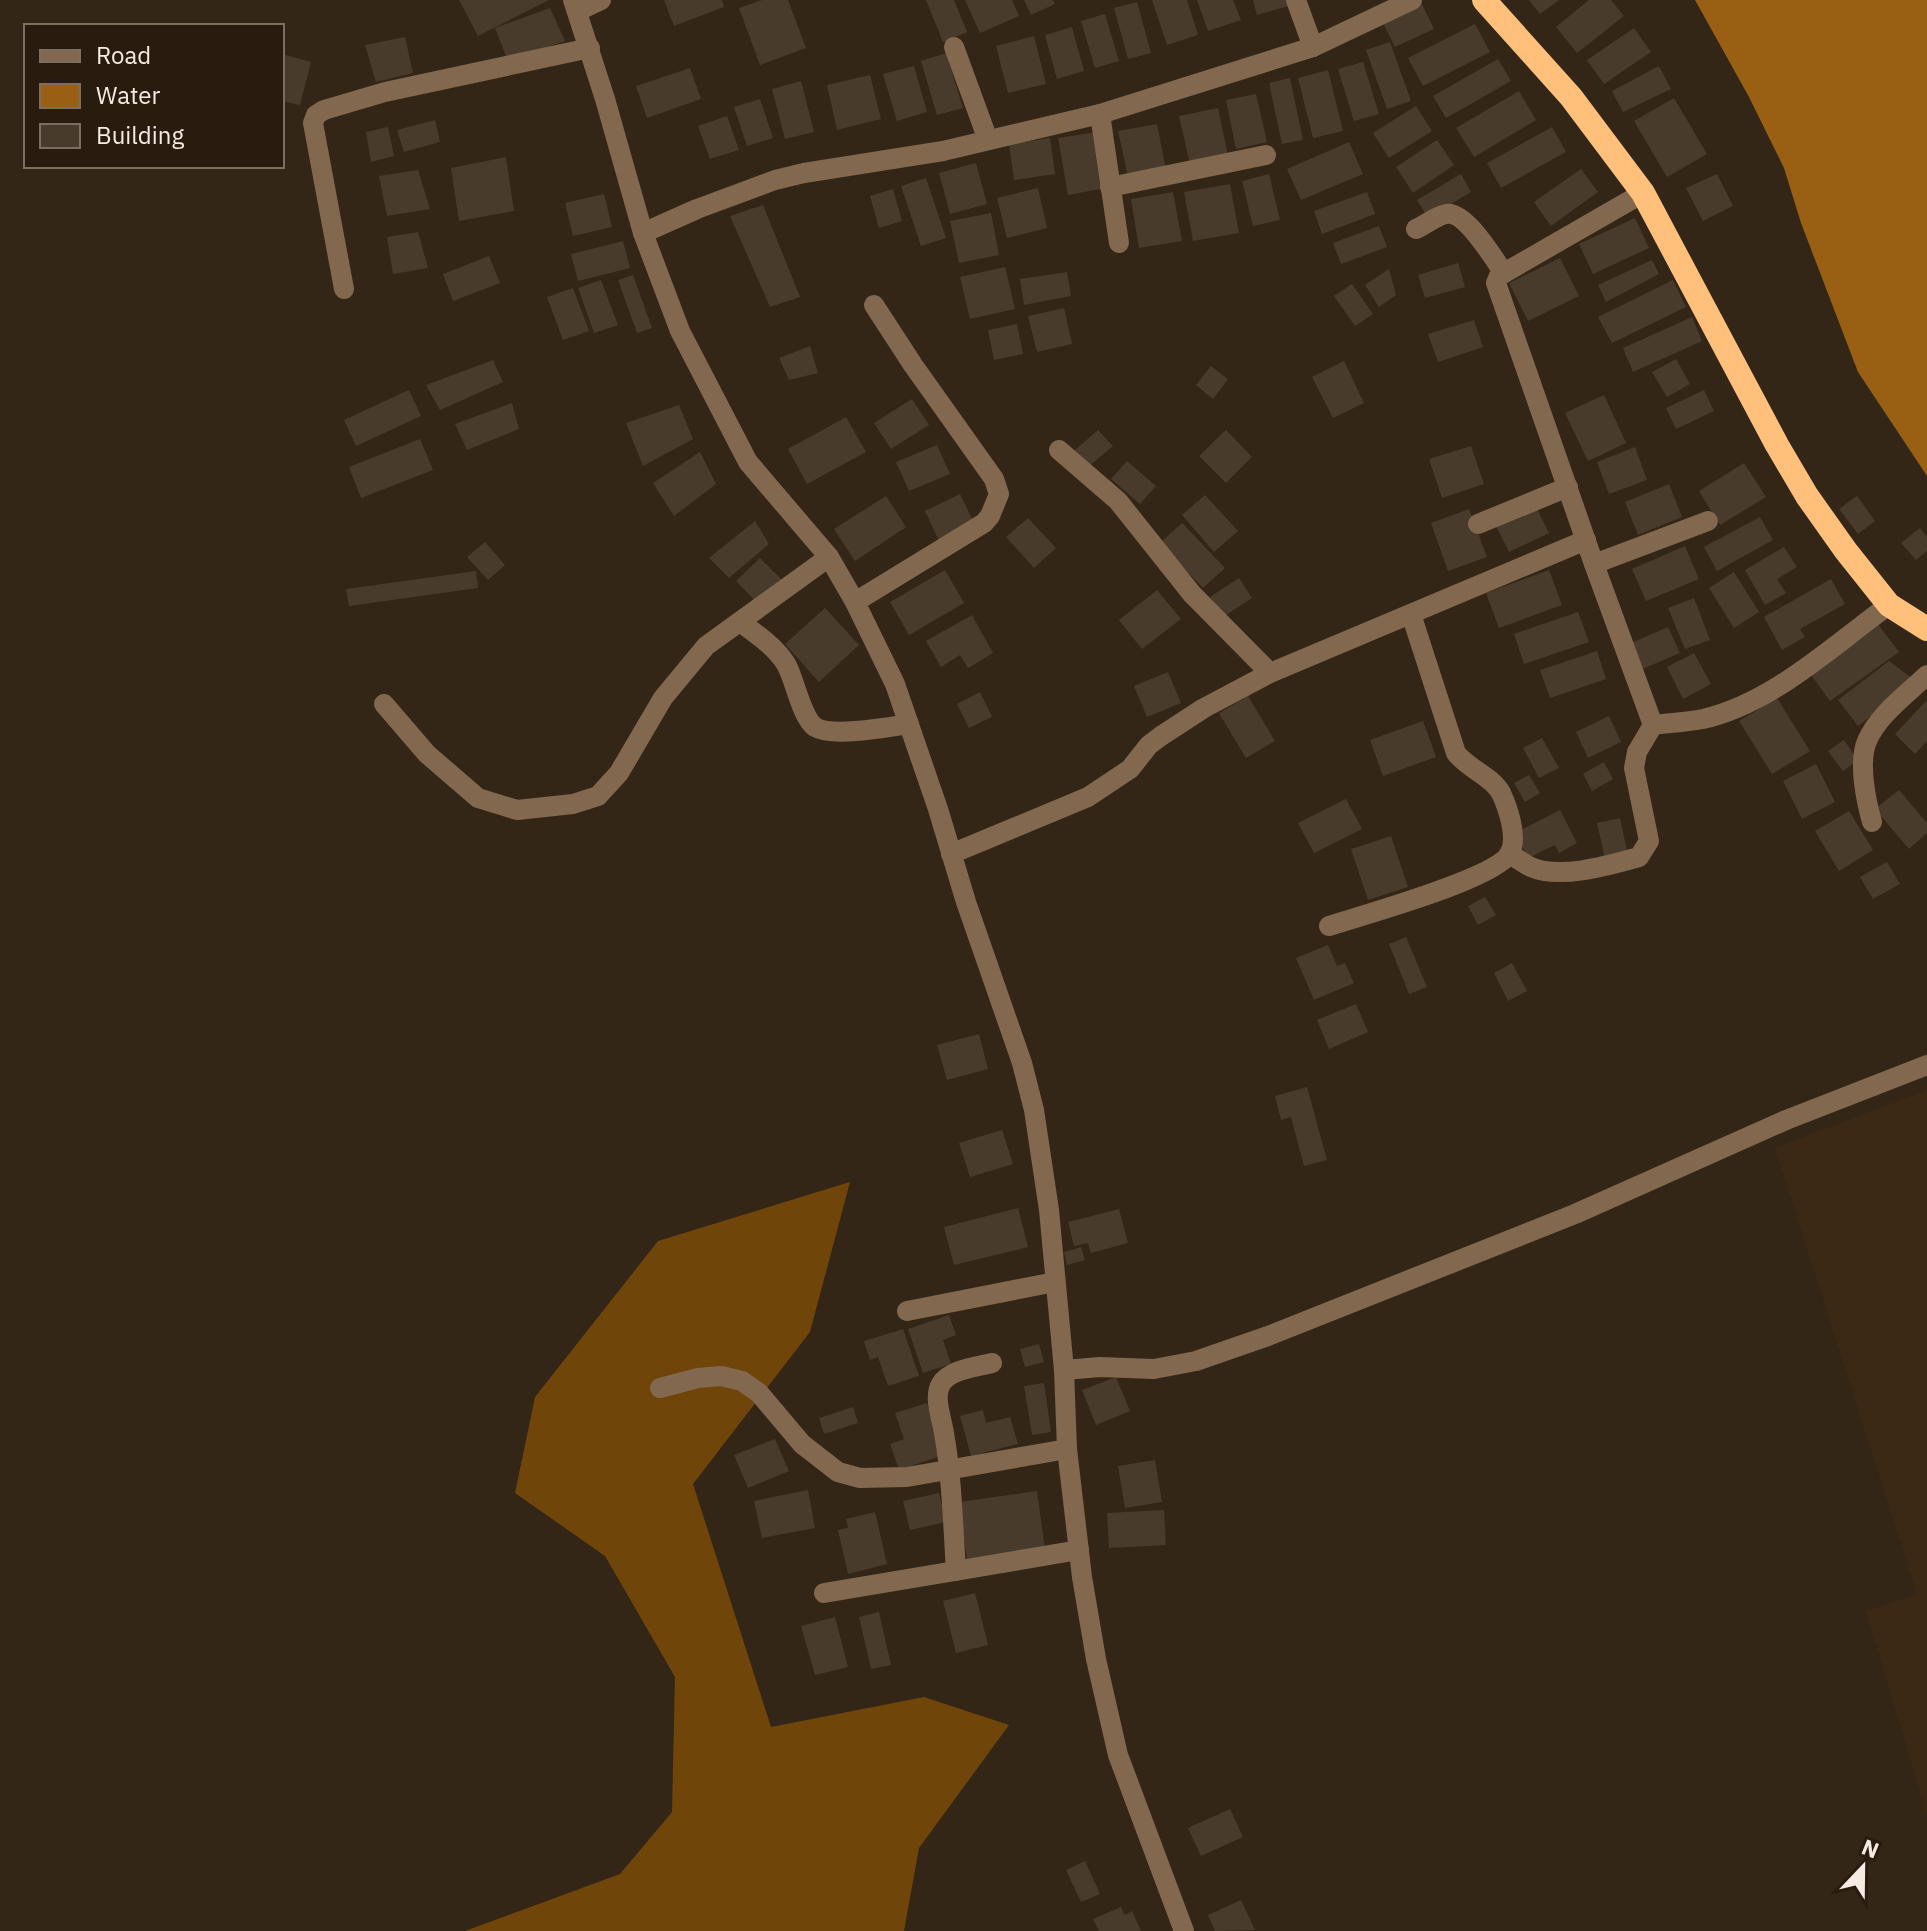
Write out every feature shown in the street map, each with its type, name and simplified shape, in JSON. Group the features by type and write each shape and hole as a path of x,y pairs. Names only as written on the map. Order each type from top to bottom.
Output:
{"highway":[{"path":"1484,0 1571,97 1643,193 1807,496 1889,605 1927,629"}],"street":[{"path":"601,0 576,6 643,233 680,331 748,462 829,557 895,684 1022,1063 1034,1110 1049,1210 1064,1370 1067,1449 1096,1659 1118,1755 1184,1931"},
{"path":"1296,0 1313,47"},
{"path":"643,233 775,180 988,140 1100,114 1313,47 1412,0"},
{"path":"954,47 988,140"},
{"path":"344,289 313,123 316,115 385,92 590,48"},
{"path":"1100,114 1119,243"},
{"path":"1110,187 1266,155"},
{"path":"1509,854 1534,869 1562,871 1597,868 1639,857 1649,841 1634,760 1653,725 1496,283 1504,273 1643,193"},
{"path":"1416,229 1447,214 1455,215 1470,228 1504,273"},
{"path":"855,602 984,523 999,494 994,479 874,305"},
{"path":"1059,450 1118,501 1192,594 1270,673"},
{"path":"1478,524 1568,487"},
{"path":"1594,564 1708,521"},
{"path":"951,854 1088,797 1130,769 1149,745 1161,736 1204,708 1270,673 1586,540"},
{"path":"384,704 427,754 478,798 517,810 573,804 598,796 619,773 663,698 706,646 829,557"},
{"path":"1653,725 1705,718 1752,700 1782,683 1889,605"},
{"path":"1329,926 1451,886 1493,868 1509,854 1513,836 1503,797 1495,785 1463,763 1456,753 1411,614"},
{"path":"740,622 784,660 807,716 815,727 848,731 909,724"},
{"path":"1872,822 1865,798 1866,742 1880,720 1927,675"},
{"path":"1064,1370 1100,1367 1154,1369 1196,1361 1268,1336 1575,1214 1786,1120 1927,1065"},
{"path":"907,1311 1055,1282"},
{"path":"956,1571 948,1470 938,1397 940,1385 955,1373 992,1363"},
{"path":"660,1388 698,1378 721,1376 742,1381 759,1393 802,1444 838,1472 860,1478 907,1477 1067,1449"},
{"path":"824,1593 1079,1550"}],"shaded area":[{"path":"1927,1090 1927,1814 1866,1611 1917,1594 1775,1148"},
{"path":"850,1182 810,1332 693,1484 771,1727 924,1697 1009,1725 919,1848 904,1931 465,1931 620,1874 672,1812 675,1677 605,1556 515,1493 535,1397 658,1241"}],"water":[{"path":"1695,0 1927,0 1927,476 1858,372 1801,223 1784,168"}],"building":[{"path":"459,0 549,0 478,36"},
{"path":"664,0 722,0 724,7 674,26"},
{"path":"762,0 788,0 806,48 760,65 739,8"},
{"path":"926,0 954,0 967,32 943,42"},
{"path":"965,0 1012,0 1019,16 980,33"},
{"path":"1024,0 1053,0 1055,4 1031,15"},
{"path":"1152,0 1187,0 1198,35 1167,45"},
{"path":"1197,0 1233,0 1241,20 1208,31"},
{"path":"1253,0 1287,0 1289,6 1257,15"},
{"path":"1529,0 1559,0 1540,14"},
{"path":"1589,0 1611,0 1624,16 1577,53 1556,27"},
{"path":"1137,2 1151,53 1128,59 1114,8"},
{"path":"1421,2 1434,29 1395,47 1382,21"},
{"path":"550,8 565,41 508,61 495,28"},
{"path":"1105,14 1119,61 1095,68 1081,21"},
{"path":"1475,24 1490,52 1423,86 1408,58"},
{"path":"1072,27 1084,71 1057,79 1045,35"},
{"path":"1634,28 1651,52 1604,84 1587,60"},
{"path":"1034,36 1046,84 1008,93 996,46"},
{"path":"405,37 413,73 376,82 365,45"},
{"path":"1390,42 1411,101 1387,109 1366,50"},
{"path":"946,53 963,108 937,115 921,61"},
{"path":"284,55 311,62 300,105 284,101"},
{"path":"1498,59 1511,81 1446,118 1433,96"},
{"path":"1363,62 1379,114 1354,121 1338,69"},
{"path":"914,66 927,112 897,121 883,74"},
{"path":"1659,66 1671,89 1623,112 1612,91"},
{"path":"690,68 701,99 647,118 636,86"},
{"path":"1328,70 1343,131 1313,138 1298,78"},
{"path":"870,75 881,119 837,130 827,85"},
{"path":"1290,78 1303,140 1282,144 1269,83"},
{"path":"801,81 814,132 785,139 772,89"},
{"path":"1519,91 1536,120 1474,157 1456,128"},
{"path":"1256,94 1267,142 1236,149 1226,100"},
{"path":"1674,98 1707,154 1667,177 1634,121"},
{"path":"760,99 773,138 747,146 734,107"},
{"path":"1416,106 1432,131 1389,158 1373,133"},
{"path":"1218,108 1229,160 1191,168 1179,116"},
{"path":"727,116 739,150 710,159 698,126"},
{"path":"435,120 440,142 404,152 397,130"},
{"path":"1157,124 1166,170 1128,177 1118,131"},
{"path":"388,127 394,156 371,162 366,132"},
{"path":"1552,127 1566,152 1501,188 1487,163"},
{"path":"1097,132 1106,188 1068,195 1058,138"},
{"path":"1050,138 1055,174 1014,180 1009,144"},
{"path":"1437,140 1454,165 1413,193 1396,167"},
{"path":"1349,142 1363,174 1301,200 1287,169"},
{"path":"506,157 514,211 459,221 451,168"},
{"path":"976,163 987,204 950,214 939,173"},
{"path":"1581,169 1598,192 1551,226 1534,202"},
{"path":"418,170 430,209 387,216 379,176"},
{"path":"1269,174 1280,220 1253,226 1242,181"},
{"path":"1461,174 1471,192 1428,218 1417,200"},
{"path":"1717,174 1733,206 1703,221 1686,188"},
{"path":"926,178 946,238 921,246 901,186"},
{"path":"1230,184 1239,233 1193,241 1184,192"},
{"path":"1038,188 1047,228 1007,238 997,198"},
{"path":"893,189 902,221 879,228 870,196"},
{"path":"1173,192 1182,241 1139,248 1131,199"},
{"path":"1367,192 1375,214 1322,234 1314,211"},
{"path":"604,194 612,227 573,236 565,203"},
{"path":"763,205 800,297 770,307 730,216"},
{"path":"991,213 999,255 959,263 950,221"},
{"path":"1635,218 1649,248 1593,274 1579,244"},
{"path":"1379,226 1387,247 1341,264 1333,243"},
{"path":"418,232 428,268 393,274 387,237"},
{"path":"623,241 630,268 578,281 571,254"},
{"path":"489,256 500,283 453,301 443,274"},
{"path":"1560,258 1579,296 1528,321 1509,283"},
{"path":"1652,260 1659,274 1606,302 1598,285"},
{"path":"1458,263 1465,287 1425,298 1418,275"},
{"path":"1005,267 1015,309 970,319 960,277"},
{"path":"1389,269 1396,295 1379,307 1365,285"},
{"path":"1067,272 1071,296 1024,305 1020,279"},
{"path":"633,275 652,328 637,333 618,280"},
{"path":"601,280 618,325 594,333 578,288"},
{"path":"1673,280 1686,307 1612,343 1598,317"},
{"path":"1352,284 1373,314 1355,326 1334,296"},
{"path":"573,288 589,331 563,340 547,297"},
{"path":"1064,308 1072,344 1037,352 1028,316"},
{"path":"1692,317 1702,341 1633,372 1623,348"},
{"path":"1474,320 1483,347 1438,362 1428,334"},
{"path":"1017,324 1023,354 994,360 988,330"},
{"path":"810,346 818,373 789,380 779,358"},
{"path":"1676,359 1690,384 1667,397 1652,372"},
{"path":"493,360 503,382 440,410 426,385"},
{"path":"1344,361 1364,403 1333,418 1312,377"},
{"path":"1211,366 1228,379 1213,399 1196,385"},
{"path":"409,390 421,416 356,446 344,420"},
{"path":"1704,390 1714,411 1676,429 1666,408"},
{"path":"1604,395 1626,443 1588,461 1565,413"},
{"path":"912,399 929,425 891,449 874,423"},
{"path":"512,403 519,429 467,450 455,424"},
{"path":"679,405 693,439 643,466 626,423"},
{"path":"846,417 866,452 807,484 788,449"},
{"path":"1098,430 1113,446 1089,466 1075,450"},
{"path":"1226,430 1252,457 1226,483 1199,456"},
{"path":"420,439 433,470 361,498 349,467"},
{"path":"937,445 950,474 909,491 896,462"},
{"path":"1471,446 1484,484 1442,498 1429,459"},
{"path":"1635,447 1647,480 1609,494 1597,462"},
{"path":"700,452 716,484 674,516 653,483"},
{"path":"1127,461 1156,486 1140,504 1111,479"},
{"path":"1744,463 1766,497 1720,525 1699,491"},
{"path":"1669,484 1682,517 1638,535 1625,502"},
{"path":"960,494 974,523 939,541 925,511"},
{"path":"1205,495 1238,531 1214,552 1182,515"},
{"path":"886,496 906,527 855,561 834,529"},
{"path":"1857,496 1875,521 1858,534 1839,509"},
{"path":"1536,507 1549,533 1509,552 1496,526"},
{"path":"1469,509 1487,557 1448,571 1431,523"},
{"path":"1760,517 1773,540 1717,571 1704,547"},
{"path":"1028,518 1056,548 1034,568 1006,537"},
{"path":"755,521 769,544 729,578 709,558"},
{"path":"1182,523 1225,568 1203,588 1160,543"},
{"path":"1920,528 1927,537 1927,551 1916,560 1901,543"},
{"path":"485,542 505,565 488,580 467,557"},
{"path":"1685,546 1699,579 1646,601 1632,569"},
{"path":"1784,547 1797,567 1777,579 1786,593 1765,605 1745,570"},
{"path":"760,558 783,581 758,604 736,581"},
{"path":"945,570 964,603 909,635 890,602"},
{"path":"1549,570 1562,605 1499,628 1486,593"},
{"path":"476,571 478,588 349,606 346,589"},
{"path":"1734,572 1759,612 1734,628 1709,588"},
{"path":"1239,578 1252,598 1223,617 1210,597"},
{"path":"1831,579 1845,604 1800,629 1805,637 1782,650 1764,617"},
{"path":"1157,590 1181,619 1142,649 1119,620"},
{"path":"1694,598 1710,640 1685,649 1668,608"},
{"path":"825,608 859,645 819,682 785,644"},
{"path":"1578,612 1589,642 1524,664 1514,634"},
{"path":"972,615 993,653 968,668 960,655 941,667 926,641"},
{"path":"1874,619 1899,652 1830,701 1806,668"},
{"path":"1668,627 1680,653 1640,670 1629,644"},
{"path":"1597,651 1606,679 1550,698 1540,670"},
{"path":"1694,653 1711,684 1683,699 1667,667"},
{"path":"1889,661 1916,681 1858,726 1838,700"},
{"path":"1168,672 1181,703 1147,717 1134,686"},
{"path":"980,692 992,717 969,728 957,704"},
{"path":"1248,696 1275,741 1246,758 1219,713"},
{"path":"1777,698 1810,751 1772,774 1739,721"},
{"path":"1927,700 1927,741 1915,754 1895,734"},
{"path":"1609,716 1621,742 1588,758 1576,732"},
{"path":"1423,721 1436,757 1383,776 1370,740"},
{"path":"1542,738 1559,768 1539,778 1523,748"},
{"path":"1844,740 1858,760 1843,771 1828,751"},
{"path":"1604,762 1613,779 1592,791 1583,774"},
{"path":"1816,764 1835,802 1802,819 1783,781"},
{"path":"1529,775 1540,793 1525,802 1514,783"},
{"path":"1899,790 1927,823 1927,833 1909,849 1875,809"},
{"path":"1346,799 1362,829 1314,853 1298,823"},
{"path":"1560,810 1577,843 1559,853 1555,845 1528,858 1515,833"},
{"path":"1849,811 1873,850 1839,871 1815,831"},
{"path":"1620,818 1628,855 1605,859 1597,823"},
{"path":"1391,836 1408,887 1368,900 1351,849"},
{"path":"1887,862 1900,884 1873,899 1860,877"},
{"path":"1485,897 1496,915 1478,925 1468,906"},
{"path":"1406,937 1427,987 1409,994 1389,944"},
{"path":"1328,945 1337,966 1345,963 1354,983 1314,1000 1296,958"},
{"path":"1512,963 1527,991 1508,1001 1494,973"},
{"path":"1356,1004 1368,1032 1329,1049 1317,1020"},
{"path":"979,1034 988,1069 947,1080 937,1045"},
{"path":"1307,1087 1327,1160 1304,1166 1291,1117 1281,1120 1275,1096"},
{"path":"1002,1130 1013,1164 970,1177 959,1143"},
{"path":"1018,1208 1028,1247 954,1265 944,1227"},
{"path":"1119,1209 1128,1243 1091,1253 1088,1243 1074,1246 1068,1222"},
{"path":"1081,1247 1085,1260 1067,1265 1064,1252"},
{"path":"949,1315 956,1335 943,1340 951,1364 923,1373 908,1329"},
{"path":"903,1329 919,1376 888,1386 878,1357 870,1360 864,1341"},
{"path":"1039,1344 1044,1362 1025,1367 1020,1349"},
{"path":"1116,1377 1130,1411 1096,1425 1082,1390"},
{"path":"1044,1383 1051,1432 1032,1435 1024,1386"},
{"path":"927,1403 944,1455 899,1470 890,1444 904,1439 895,1413"},
{"path":"853,1407 858,1423 824,1434 819,1418"},
{"path":"983,1410 986,1423 1010,1417 1018,1444 971,1456 960,1416"},
{"path":"775,1439 789,1471 748,1488 734,1455"},
{"path":"1155,1460 1162,1502 1125,1508 1118,1466"},
{"path":"808,1490 815,1528 762,1538 754,1501"},
{"path":"1037,1491 1045,1549 967,1560 959,1502"},
{"path":"939,1493 946,1522 910,1530 903,1501"},
{"path":"1164,1510 1166,1545 1109,1548 1107,1513"},
{"path":"875,1512 887,1564 848,1574 838,1530 848,1528 846,1519"},
{"path":"975,1593 988,1645 956,1653 943,1601"},
{"path":"879,1612 891,1665 871,1669 859,1617"},
{"path":"835,1617 848,1667 815,1675 801,1626"},
{"path":"1230,1809 1243,1837 1201,1856 1188,1828"},
{"path":"1085,1861 1100,1894 1081,1902 1066,1870"},
{"path":"1241,1900 1255,1930 1215,1931 1208,1915"},
{"path":"1121,1907 1125,1915 1132,1911 1141,1931 1099,1931 1093,1919"}]}
